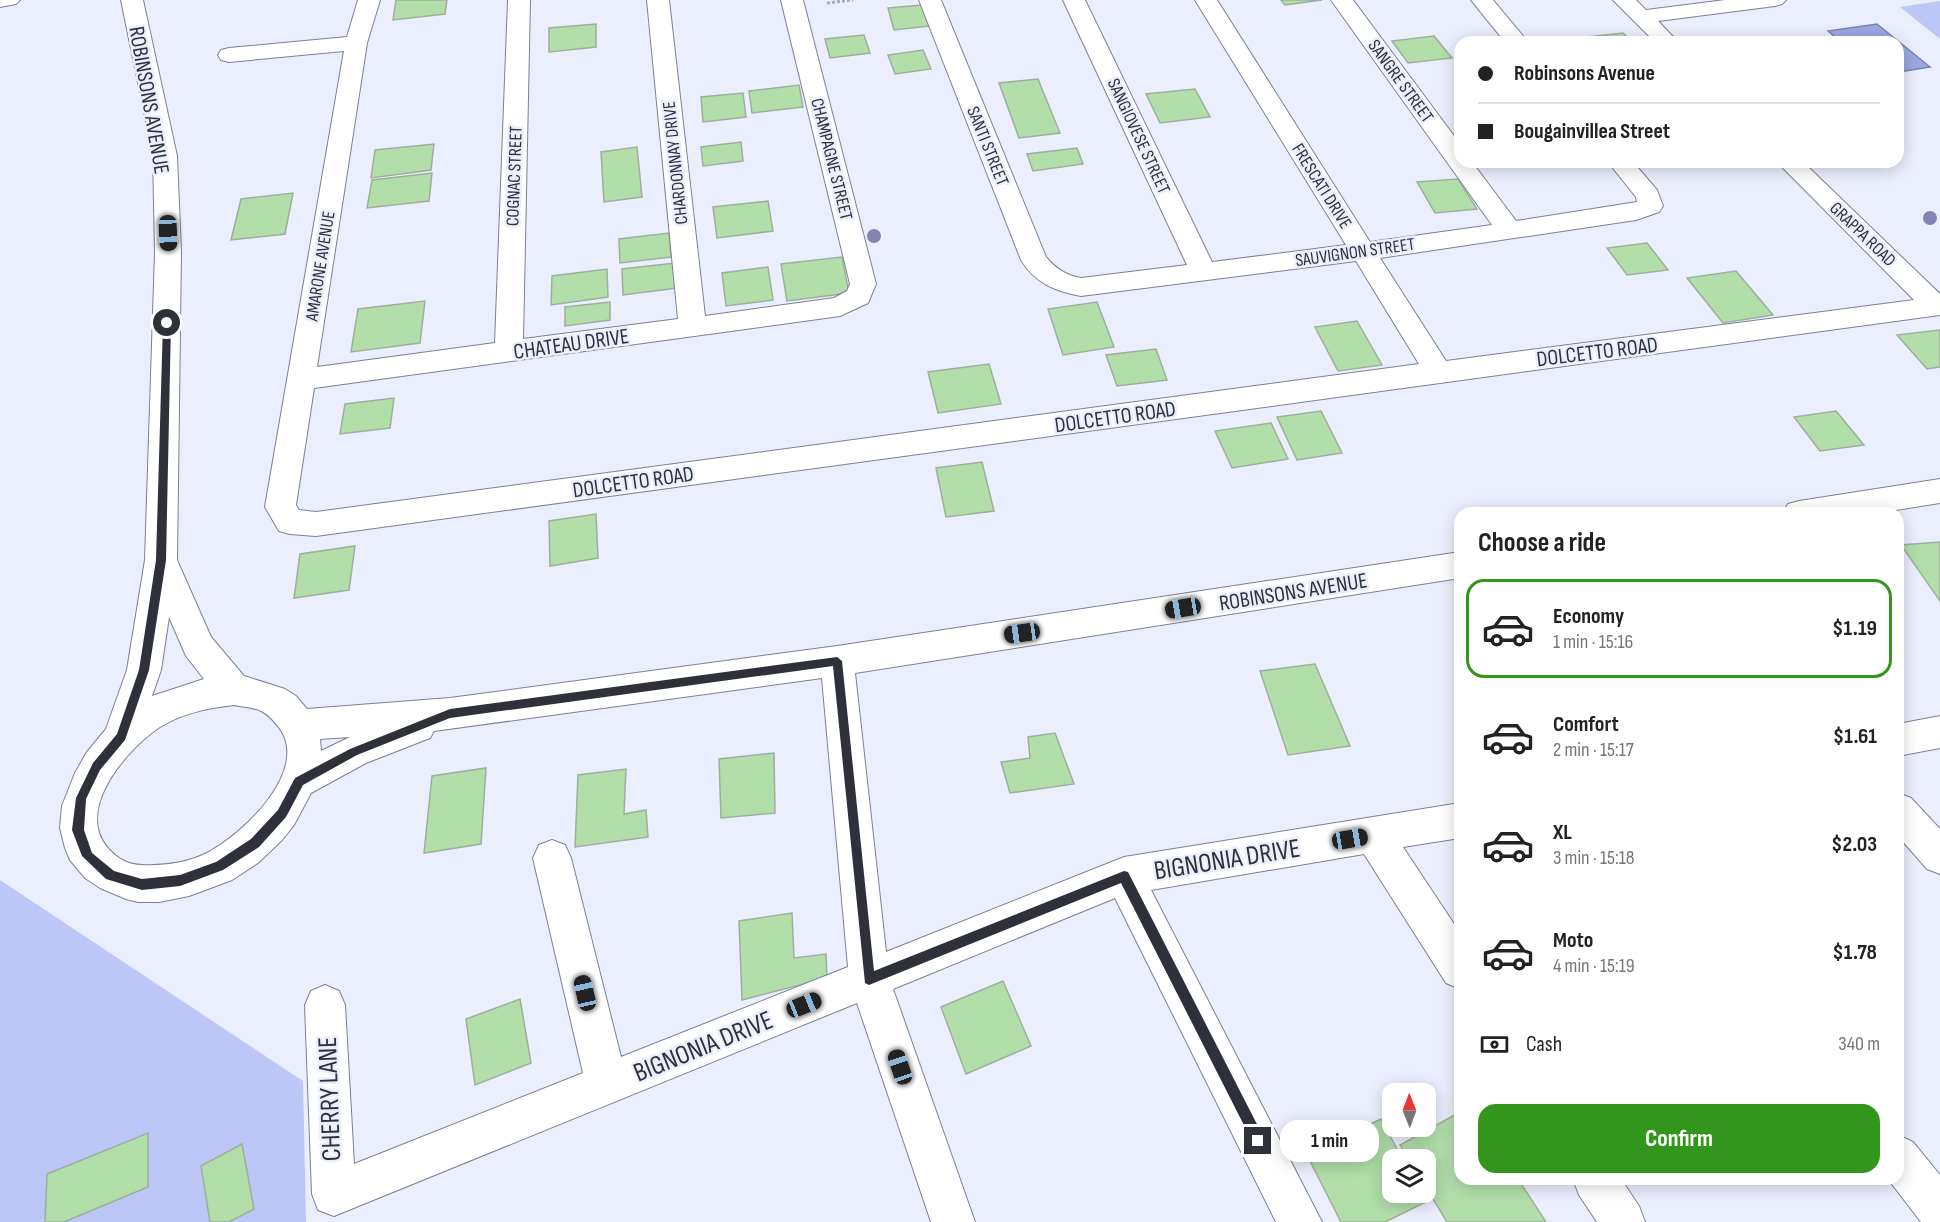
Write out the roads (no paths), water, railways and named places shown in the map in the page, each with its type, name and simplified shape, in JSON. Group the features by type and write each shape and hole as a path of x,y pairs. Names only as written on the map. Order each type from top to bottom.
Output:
{"street":[{"path":"0,1 9,0"},
{"name":"ROBINSONS AVENUE","path":"121,737 144,670 161,560 168,252 165,156 132,0"},
{"name":"COGNAC STREET","path":"508,353 519,0"},
{"name":"CHARDONNAY DRIVE","path":"658,0 692,326"},
{"name":"CHAMPAGNE STREET","path":"792,0 864,284 858,297 840,306"},
{"name":"SANTI STREET","path":"930,0 1034,260 1043,273 1058,283"},
{"name":"SANGIOVESE STREET","path":"1074,0 1204,272"},
{"name":"FRESCATI DRIVE","path":"1206,0 1438,372"},
{"name":"SANGRE STREET","path":"1342,0 1454,154"},
{"path":"1482,0 1512,36"},
{"path":"1624,0 1661,36"},
{"path":"1641,17 1775,0"},
{"name":"AMARONE AVENUE","path":"290,522 280,507 356,43 365,2"},
{"path":"229,55 356,43"},
{"name":"SANGRE STREET","path":"1464,168 1509,230"},
{"name":"SAUVIGNON STREET","path":"1058,283 1081,287 1364,252 1636,212 1650,206 1648,196 1625,168"},
{"name":"GRAPPA ROAD","path":"1795,168 1939,307"},
{"name":"CHATEAU DRIVE","path":"302,379 508,353 840,306"},
{"name":"DOLCETTO ROAD","path":"290,522 316,525 1438,372 1939,307"},
{"path":"1837,507 1940,491"},
{"name":"ROBINSONS AVENUE","path":"161,560 198,646 234,690"},
{"name":"ROBINSONS AVENUE","path":"299,725 450,714 837,661 1454,566"},
{"path":"837,661 869,979 953,1222"},
{"path":"234,690 261,694 284,706 299,725 304,750 299,781 282,813 255,843 219,866 180,880 142,884 110,875 88,856 78,830 81,798 96,766 121,737 147,717 175,702 205,692 234,690"},
{"name":"ROBINSONS AVENUE","path":"299,781 353,752 450,714"},
{"path":"1904,739 1940,732"},
{"path":"1904,817 1940,856"},
{"name":"BIGNONIA DRIVE","path":"334,1194 1124,876 1454,821"},
{"path":"1373,835 1454,960"},
{"path":"552,858 607,1084"},
{"path":"1124,876 1300,1222"},
{"name":"CHERRY LANE","path":"325,1005 334,1194"},
{"path":"1904,1165 1940,1210"},
{"path":"1599,1185 1623,1222"}]}
